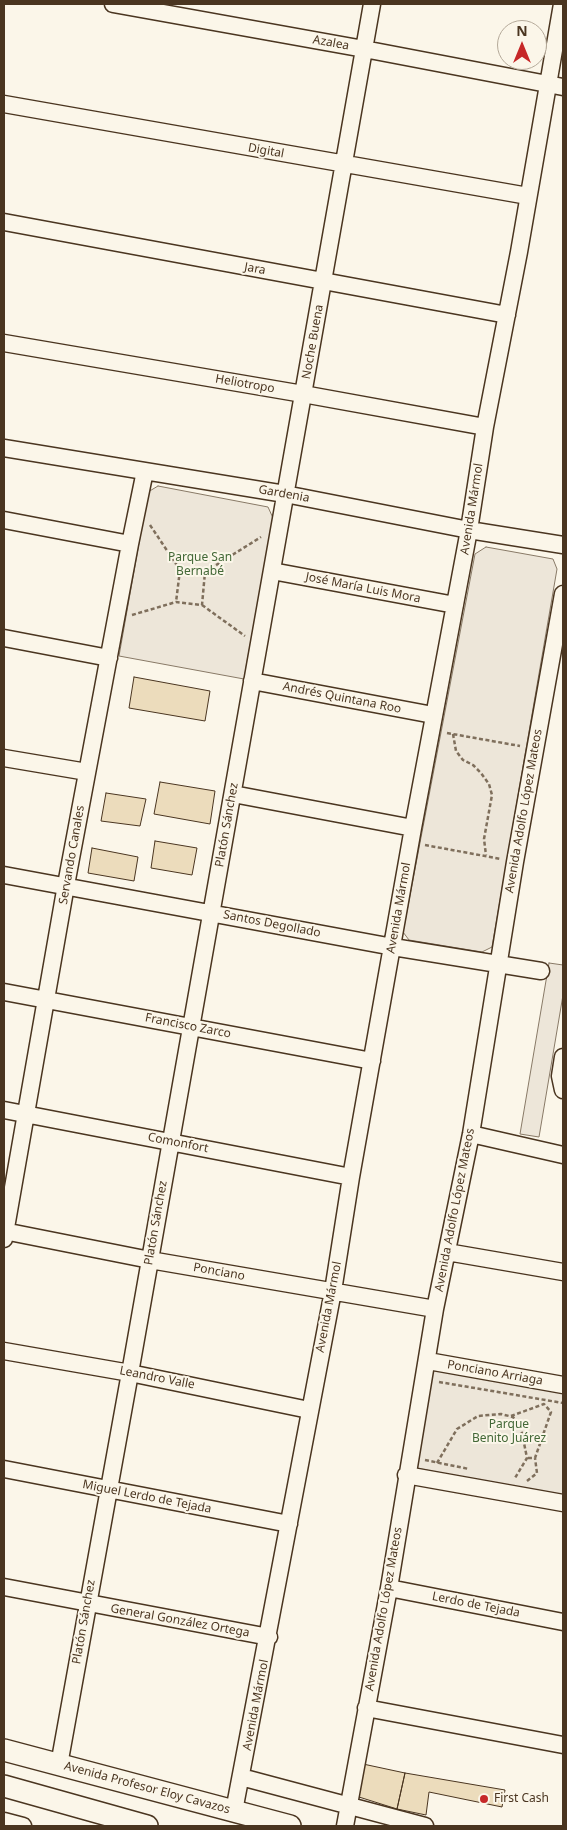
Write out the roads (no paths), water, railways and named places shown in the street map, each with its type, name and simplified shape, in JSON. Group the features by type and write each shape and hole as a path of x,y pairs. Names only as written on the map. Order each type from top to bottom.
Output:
{"main road":[{"name":"Avenida Profesor Eloy Cavazos","path":"4,1750 290,1826"},
{"path":"4,1786 147,1826"}],"street":[{"name":"Azalea","path":"113,4 556,85"},
{"name":"Noche Buena","path":"252,681 372,4"},
{"name":"Avenida Mármol","path":"234,1811 269,1637 333,1291 351,1177 432,722 469,530 485,427 528,196 556,85 562,4"},
{"name":"Digital","path":"4,104 528,196"},
{"name":"Jara","path":"4,222 507,315"},
{"name":"Heliotropo","path":"4,343 485,427"},
{"name":"Gardenia","path":"4,448 285,494 469,530 563,545"},
{"name":"Servando Canales","path":"4,1234 87,772 145,470"},
{"path":"4,520 130,544"},
{"name":"José María Luis Mora","path":"272,571 455,605"},
{"name":"Avenida Adolfo López Mateos","path":"345,1826 389,1588 406,1475 428,1361 435,1309 471,1134 534,749 563,594"},
{"path":"4,638 109,658"},
{"name":"Andrés Quintana Roo","path":"252,681 432,722"},
{"name":"Platón Sánchez","path":"58,1765 130,1373 252,681"},
{"path":"4,758 87,772"},
{"path":"233,794 412,835"},
{"name":"Santos Degollado","path":"4,875 393,947 541,971"},
{"name":"Francisco Zarco","path":"4,992 372,1061"},
{"path":"562,1083 563,1057"},
{"name":"Comonfort","path":"4,1110 351,1177"},
{"path":"471,1134 563,1155"},
{"name":"Ponciano","path":"4,1234 435,1309"},
{"path":"446,1252 563,1272"},
{"name":"Leandro Valle","path":"4,1351 130,1373 310,1410"},
{"name":"Ponciano Arriaga","path":"428,1361 563,1385"},
{"name":"Miguel Lerdo de Tejada","path":"4,1469 289,1524"},
{"path":"406,1475 563,1503"},
{"name":"General González Ortega","path":"4,1588 269,1637"},
{"name":"Lerdo de Tejada","path":"389,1588 563,1622"},
{"path":"366,1708 563,1745"},
{"path":"242,1777 425,1826"},
{"path":"4,1821 23,1826"}],"place":[{"name":"First Cash","path":"484,1799"}],"park label":[{"name":"Parque San Bernabé","path":"200,565"},
{"name":"Parque Benito Juárez","path":"509,1432"}]}
